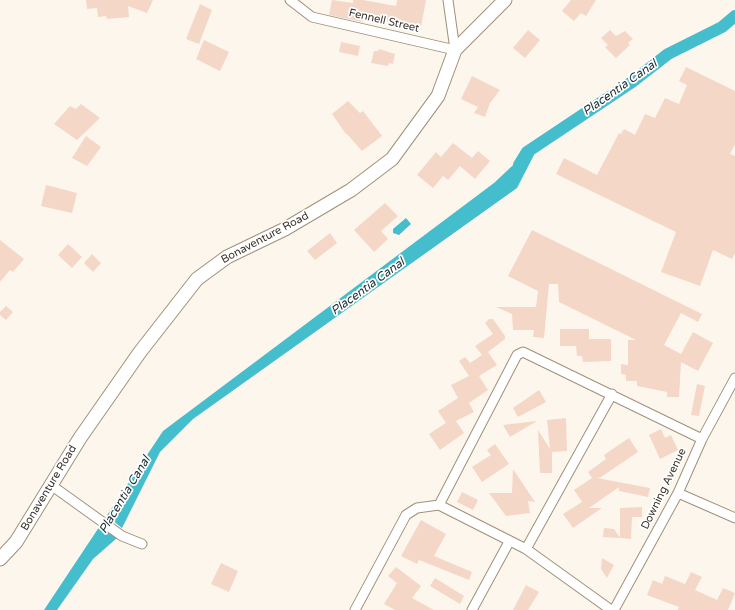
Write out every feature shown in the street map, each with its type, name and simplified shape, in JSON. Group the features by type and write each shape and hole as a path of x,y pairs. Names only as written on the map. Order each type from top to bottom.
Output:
{"street":[{"name":"Fennell Street","path":"290,0 312,17 455,50"},
{"name":"Bonaventure Road","path":"0,559 16,542 80,438 140,352 198,280 227,256 285,229 351,190 392,159 438,96 455,50 448,0"},
{"path":"455,50 505,0"},
{"path":"439,505 517,355 523,352 530,353 702,439"},
{"name":"Downing Avenue","path":"614,610 678,493 702,439 735,378"},
{"path":"526,549 612,394"},
{"path":"51,485 122,536 142,544"},
{"path":"678,493 735,518"},
{"path":"355,610 406,515 416,508 439,505 509,542 526,549 611,610"},
{"path":"472,610 509,542"}],"water":[{"path":"632,82 536,151 517,188 193,419 160,452 117,538 93,559 57,610 44,610 163,431 494,183 527,152"},
{"path":"406,218 411,224 399,235 393,233 393,229"}],"pier":[{"path":"105,514 123,529 118,539 97,525"}],"building":[{"path":"86,0 153,0 147,13 128,6 129,17 107,19 106,16 98,17 97,8 87,9"},
{"path":"332,0 353,3 353,0 363,0 396,6 397,0 426,0 421,27 364,17 363,22 329,15"},
{"path":"571,0 596,0 586,16 581,13 574,21 562,11"},
{"path":"200,4 212,10 199,44 186,39"},
{"path":"528,30 540,40 525,58 513,48"},
{"path":"610,30 616,36 625,31 633,39 628,43 630,45 616,58 605,47 608,45 601,38"},
{"path":"204,40 229,52 220,71 196,59"},
{"path":"341,42 360,46 358,56 339,52"},
{"path":"379,49 395,54 393,64 389,63 388,66 371,63 374,51 378,51"},
{"path":"686,67 735,91 735,144 730,154 735,156 735,253 732,259 713,250 700,286 661,272 676,232 556,174 564,158 597,175 619,133 621,134 624,129 635,135 645,114 655,118 665,98 679,104 687,85 679,81"},
{"path":"472,76 500,90 490,103 485,117 474,113 478,107 461,99"},
{"path":"348,101 360,113 363,111 382,136 362,151 346,134 332,114"},
{"path":"81,104 100,118 77,140 54,124 70,106 76,109"},
{"path":"86,136 101,147 87,166 72,158"},
{"path":"453,143 472,158 478,151 490,161 475,179 460,166 448,180 443,176 433,188 417,175 436,152 441,157"},
{"path":"46,185 77,193 72,213 41,206"},
{"path":"385,203 398,216 381,231 388,239 374,252 354,230"},
{"path":"532,230 702,314 698,322 681,313 664,345 681,354 693,332 713,343 698,371 681,362 679,397 667,397 667,392 637,386 637,381 626,381 626,375 621,374 621,364 628,365 628,340 636,340 559,302 558,284 549,284 544,338 533,337 534,330 513,330 512,314 496,307 536,307 538,291 508,276"},
{"path":"330,233 337,243 315,260 307,251"},
{"path":"0,240 24,259 13,272 10,270 0,282"},
{"path":"68,244 82,257 72,268 58,255"},
{"path":"92,254 101,263 93,272 84,263"},
{"path":"6,306 13,312 6,320 0,315 0,312"},
{"path":"489,319 493,319 505,336 505,339 488,352 497,365 479,376 488,390 469,403 474,412 456,421 464,433 440,450 429,434 446,423 438,411 458,398 451,385 469,376 459,361 465,357 470,363 482,355 475,346 493,334 485,323"},
{"path":"560,329 589,329 589,339 611,339 611,361 583,362 582,356 577,356 576,346 560,346"},
{"path":"697,384 705,386 699,416 691,415"},
{"path":"539,390 546,402 518,417 513,408"},
{"path":"566,418 567,451 552,452 552,473 540,473 538,430 550,449 547,420"},
{"path":"537,421 510,437 503,425"},
{"path":"661,429 665,438 671,435 678,450 660,459 649,435"},
{"path":"629,438 638,452 601,477 597,478 650,488 648,497 619,491 619,487 589,508 602,508 573,528 563,514 582,502 574,490 592,478 588,472 606,459 604,455"},
{"path":"495,444 509,464 482,482 472,467 491,455 487,450"},
{"path":"513,469 535,502 528,501 530,513 506,516 489,493 512,493"},
{"path":"462,492 478,500 473,510 457,502"},
{"path":"642,507 642,517 632,517 631,539 620,538 620,508"},
{"path":"421,520 446,534 434,556 472,572 469,580 419,560 417,564 401,556"},
{"path":"604,528 614,529 620,538 603,537"},
{"path":"602,558 614,565 607,578 601,569"},
{"path":"221,563 238,571 229,592 211,584"},
{"path":"396,567 421,586 412,598 434,610 395,610 384,604 397,583 388,576"},
{"path":"691,572 702,577 695,590 717,600 723,588 735,593 728,610 678,610 679,607 647,595 653,580 662,584 665,576 685,584"},
{"path":"435,578 464,596 460,604 430,586"},
{"path":"526,585 539,592 528,610 513,610"}],"waterway":[{"name":"Placentia Canal","path":"519,165 527,152 632,82 668,54 722,27 735,16"}]}
